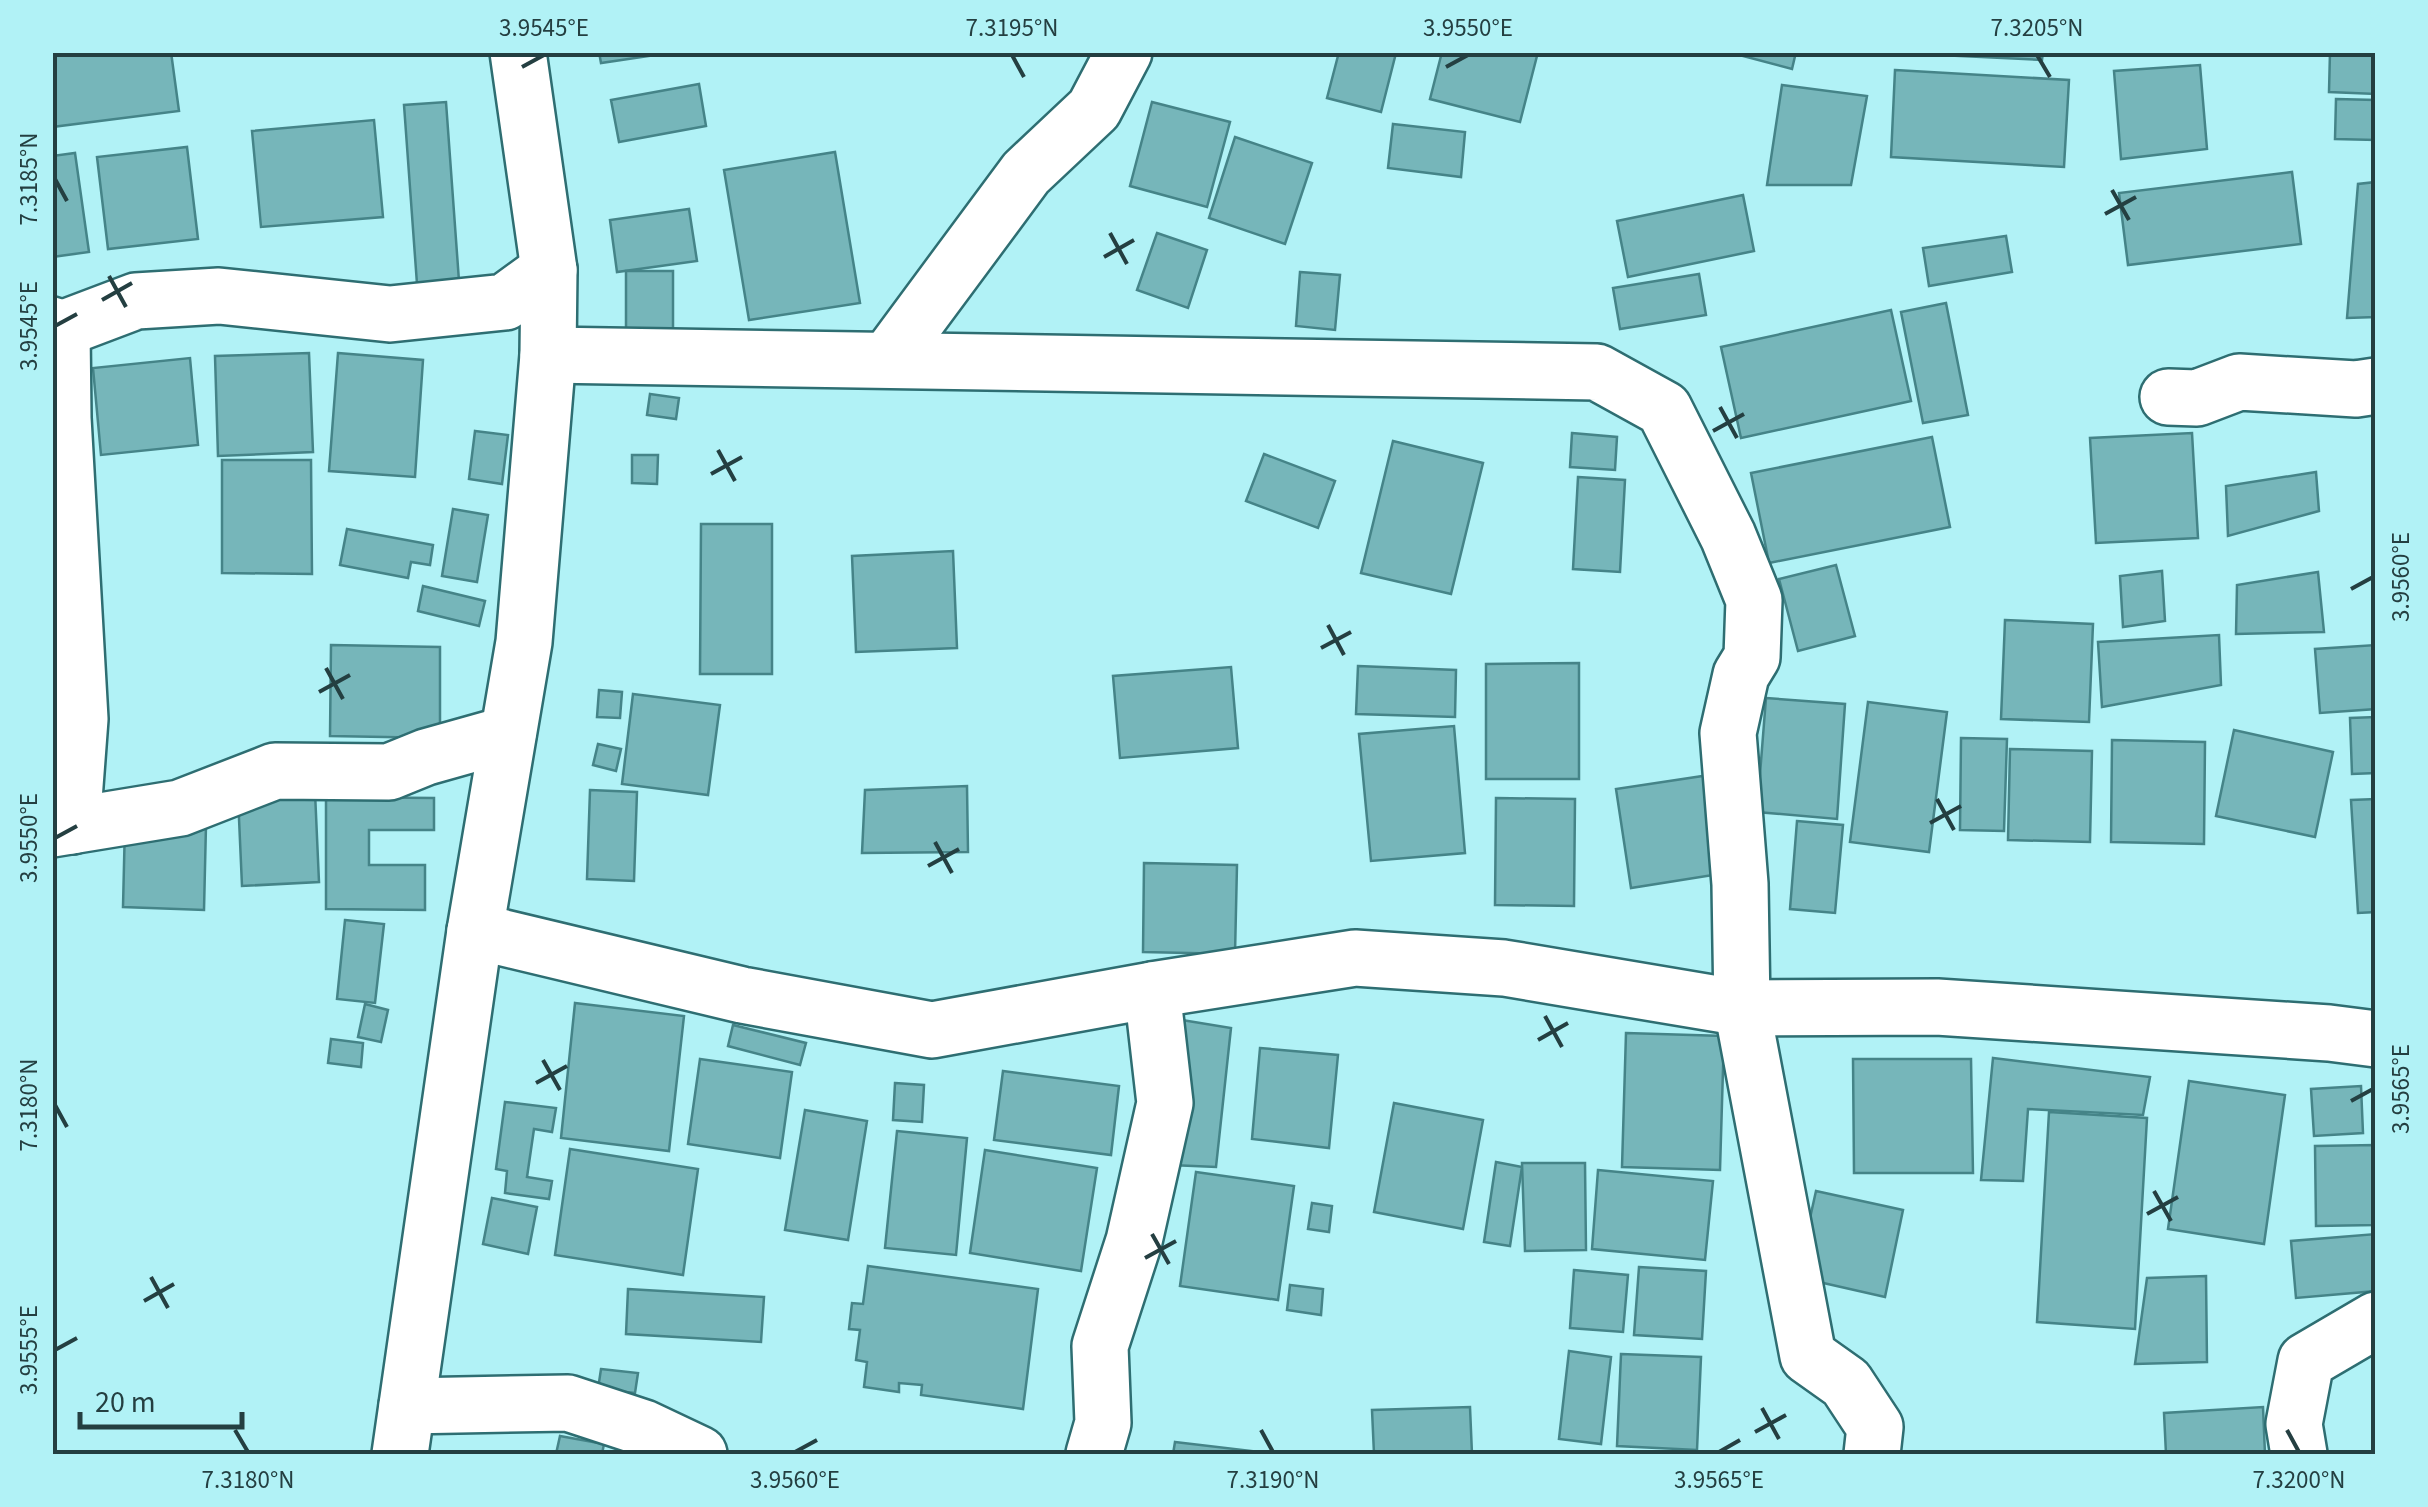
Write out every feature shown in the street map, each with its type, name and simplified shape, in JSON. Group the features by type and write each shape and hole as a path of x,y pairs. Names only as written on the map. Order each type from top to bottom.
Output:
{"street":[{"path":"518,52 548,270 548,355 524,642 475,931 404,1430 568,1404 644,1428 699,1454"},
{"path":"890,358 1026,173 1094,108 1124,52"},
{"path":"508,734 388,772 275,771 180,808 62,827 80,720 56,328 136,301 202,296 390,314 504,302 548,270"},
{"path":"548,355 1597,372 1664,409 1728,536 1754,600 1752,657 1741,675 1728,733 1740,884 1742,1008 1808,1356 1846,1383 1875,1427 1872,1454"},
{"path":"2168,397 2197,398 2239,382 2356,389 2376,386"},
{"path":"475,931 742,995 932,1030 1355,958 1504,968 1742,1008 1938,1007 2376,1039"},
{"path":"1106,1444 1100,1346 1134,1242 1165,1103 1152,990"},
{"path":"2298,1454 2294,1424 2306,1361 2376,1320"}],"building":[{"path":"52,52 171,52 179,111 52,127"},
{"path":"599,52 649,52 649,56 601,63"},
{"path":"1339,52 1396,53 1381,112 1327,98"},
{"path":"1442,52 1538,52 1520,122 1430,99"},
{"path":"1728,52 1796,52 1792,69"},
{"path":"1876,52 2043,52 2042,60"},
{"path":"2330,52 2376,52 2376,94 2329,92"},
{"path":"2200,65 2207,149 2121,159 2114,71"},
{"path":"1895,70 2069,80 2064,167 1891,157"},
{"path":"699,84 706,126 619,142 611,100"},
{"path":"1782,85 1867,96 1851,185 1767,185"},
{"path":"2336,99 2376,100 2376,140 2335,139"},
{"path":"446,102 459,281 417,284 404,105"},
{"path":"1152,102 1230,122 1207,207 1130,186"},
{"path":"374,120 383,217 261,227 252,131"},
{"path":"1393,124 1465,132 1461,177 1388,168"},
{"path":"1235,137 1312,163 1285,244 1209,218"},
{"path":"187,147 198,239 108,249 97,157"},
{"path":"835,152 860,303 749,320 724,170"},
{"path":"75,153 89,252 52,257 52,156"},
{"path":"2292,172 2301,244 2128,265 2119,193"},
{"path":"2376,182 2376,317 2347,318 2358,184"},
{"path":"1743,195 1754,251 1628,277 1617,221"},
{"path":"689,209 697,261 617,272 610,220"},
{"path":"1157,233 1207,250 1188,308 1137,290"},
{"path":"2006,236 2012,272 1929,286 1923,248"},
{"path":"626,271 673,271 673,334 626,334"},
{"path":"1300,272 1340,275 1335,330 1296,326"},
{"path":"1699,274 1706,315 1620,329 1613,288"},
{"path":"1946,303 1968,415 1923,423 1901,312"},
{"path":"1891,310 1911,401 1741,438 1721,347"},
{"path":"309,353 313,452 218,456 215,356"},
{"path":"338,353 423,360 415,477 329,471"},
{"path":"190,358 198,445 101,455 93,368"},
{"path":"650,394 679,398 676,419 647,415"},
{"path":"475,431 508,435 502,484 469,479"},
{"path":"1572,433 1617,437 1615,470 1570,467"},
{"path":"2192,433 2198,538 2096,543 2090,438"},
{"path":"1932,437 1950,527 1769,563 1751,473"},
{"path":"1393,441 1483,463 1451,594 1361,573"},
{"path":"1264,454 1335,481 1318,528 1246,501"},
{"path":"632,455 658,455 657,484 632,483"},
{"path":"222,460 311,460 312,574 222,573"},
{"path":"2316,472 2319,511 2228,536 2226,486"},
{"path":"1578,477 1625,480 1620,572 1573,569"},
{"path":"453,509 488,515 477,582 442,576"},
{"path":"701,524 772,524 772,674 700,674"},
{"path":"347,529 433,545 430,565 411,562 408,578 340,565"},
{"path":"953,551 957,648 856,652 852,556"},
{"path":"1836,565 1855,636 1798,651 1779,579"},
{"path":"2162,571 2165,621 2123,627 2120,576"},
{"path":"2318,572 2324,632 2236,634 2237,585"},
{"path":"423,586 485,601 479,626 418,611"},
{"path":"2005,620 2093,624 2089,722 2001,719"},
{"path":"2219,635 2221,685 2102,707 2098,642"},
{"path":"331,645 440,647 440,738 330,736"},
{"path":"2376,645 2376,709 2320,713 2315,649"},
{"path":"1579,663 1579,779 1486,779 1486,664"},
{"path":"1358,666 1456,670 1455,717 1356,714"},
{"path":"1231,667 1238,748 1120,758 1113,676"},
{"path":"599,690 622,692 620,718 597,717"},
{"path":"633,694 720,705 708,795 622,784"},
{"path":"1766,698 1845,704 1837,819 1757,812"},
{"path":"1868,702 1947,712 1929,852 1850,842"},
{"path":"2376,717 2376,773 2352,774 2350,718"},
{"path":"1454,726 1465,853 1371,861 1359,734"},
{"path":"2234,730 2333,752 2315,837 2216,816"},
{"path":"1961,738 2007,739 2004,831 1960,830"},
{"path":"2112,740 2205,742 2204,844 2111,842"},
{"path":"598,744 621,749 616,771 593,765"},
{"path":"2010,749 2092,751 2090,842 2008,840"},
{"path":"1716,774 1732,872 1631,888 1616,789"},
{"path":"967,786 968,852 862,853 865,790"},
{"path":"590,790 637,792 634,881 587,879"},
{"path":"315,792 319,882 242,886 238,796"},
{"path":"326,797 434,798 434,830 369,830 369,865 425,865 425,910 326,909"},
{"path":"1496,798 1575,799 1574,906 1495,905"},
{"path":"2376,799 2376,912 2358,913 2351,800"},
{"path":"1797,821 1843,825 1835,913 1790,909"},
{"path":"125,823 206,825 204,910 123,907"},
{"path":"1144,863 1237,865 1235,954 1143,952"},
{"path":"345,920 384,924 375,1003 337,999"},
{"path":"575,1003 684,1016 669,1151 561,1138"},
{"path":"365,1004 388,1010 381,1042 358,1037"},
{"path":"1182,1020 1231,1028 1216,1167 1171,1165"},
{"path":"733,1025 806,1043 800,1065 728,1046"},
{"path":"1626,1033 1724,1036 1720,1170 1622,1167"},
{"path":"331,1039 363,1043 361,1067 328,1063"},
{"path":"1260,1048 1338,1055 1329,1148 1252,1139"},
{"path":"1993,1058 2150,1077 2143,1115 2028,1109 2023,1181 1981,1180"},
{"path":"700,1059 792,1072 780,1158 688,1144"},
{"path":"1853,1059 1971,1059 1973,1173 1854,1173"},
{"path":"1003,1071 1119,1086 1111,1155 994,1140"},
{"path":"2189,1081 2285,1095 2264,1244 2168,1229"},
{"path":"895,1083 924,1085 922,1122 893,1120"},
{"path":"2361,1086 2363,1133 2314,1136 2311,1089"},
{"path":"505,1102 556,1108 552,1132 534,1129 527,1177 552,1181 549,1199 505,1193 507,1171 496,1169"},
{"path":"1394,1103 1483,1120 1463,1229 1374,1212"},
{"path":"805,1110 867,1121 848,1240 785,1230"},
{"path":"2049,1112 2147,1118 2135,1329 2037,1322"},
{"path":"897,1131 967,1138 956,1255 885,1248"},
{"path":"2376,1145 2376,1225 2316,1226 2315,1146"},
{"path":"570,1149 698,1169 683,1275 555,1255"},
{"path":"985,1150 1097,1168 1081,1271 970,1253"},
{"path":"1496,1162 1522,1167 1510,1246 1484,1242"},
{"path":"1522,1163 1585,1163 1586,1250 1525,1251"},
{"path":"1598,1170 1713,1181 1705,1260 1592,1249"},
{"path":"1196,1172 1294,1186 1278,1300 1180,1286"},
{"path":"1816,1191 1903,1210 1885,1297 1797,1277"},
{"path":"492,1198 537,1207 528,1254 483,1244"},
{"path":"1312,1203 1332,1206 1329,1232 1308,1229"},
{"path":"2376,1234 2376,1291 2296,1298 2291,1241"},
{"path":"868,1266 1038,1289 1023,1409 921,1395 922,1385 899,1383 899,1392 864,1387 867,1362 856,1360 860,1330 849,1329 852,1303 863,1304"},
{"path":"1639,1267 1706,1271 1702,1339 1634,1335"},
{"path":"1574,1270 1628,1275 1623,1332 1570,1328"},
{"path":"2206,1276 2207,1362 2135,1364 2147,1278"},
{"path":"1290,1285 1323,1289 1321,1315 1287,1310"},
{"path":"628,1289 764,1297 761,1342 626,1334"},
{"path":"1569,1351 1611,1357 1601,1444 1559,1439"},
{"path":"1621,1354 1701,1357 1697,1450 1617,1446"},
{"path":"601,1369 638,1373 635,1393 598,1389"},
{"path":"1470,1407 1472,1454 1374,1454 1372,1410"},
{"path":"2263,1407 2265,1454 2166,1454 2164,1413"},
{"path":"560,1436 604,1444 602,1454 556,1454"},
{"path":"1175,1442 1252,1451 1252,1454 1173,1454"}]}
